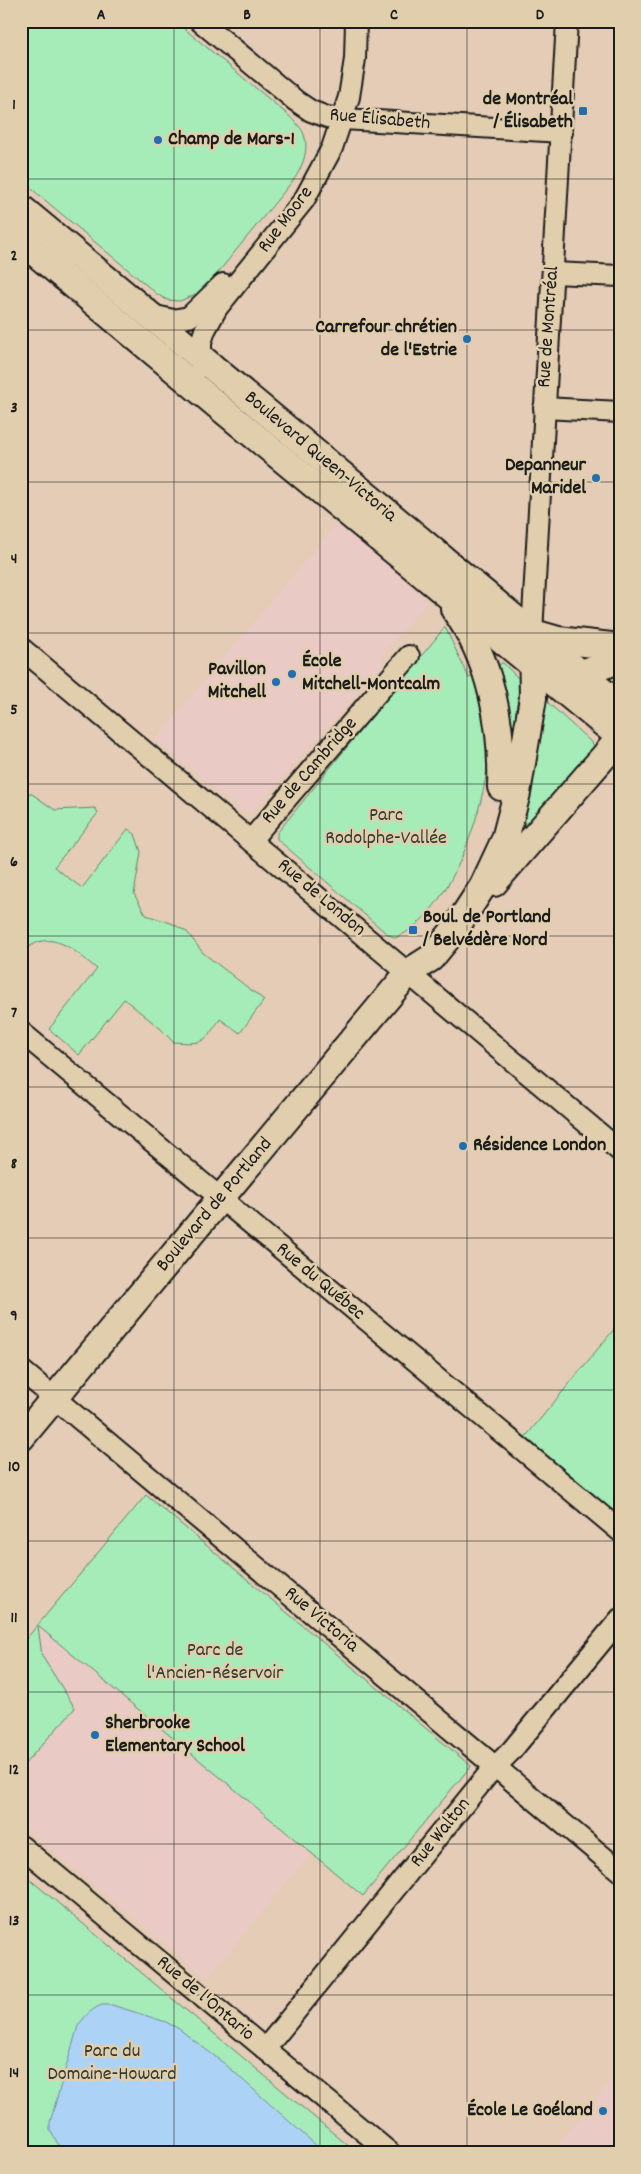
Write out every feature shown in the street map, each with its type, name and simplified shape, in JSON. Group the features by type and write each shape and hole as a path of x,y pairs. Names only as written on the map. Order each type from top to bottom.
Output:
{"main road":[{"name":"Boulevard Queen-Victoria","path":"21,208 620,706"},
{"name":"Boulevard Queen-Victoria","path":"21,241 620,737"},
{"path":"427,578 462,620 471,634 483,665 492,693 498,728 502,759 500,788"},
{"path":"532,633 558,640 620,646"},
{"name":"Boulevard de Portland","path":"21,1438 409,972 431,958 455,929 483,886 505,839 517,793 533,698 532,633"},
{"path":"500,788 525,714 533,698 554,682 620,660"},
{"path":"455,929 620,737"},
{"name":"Boulevard de Portland","path":"409,972 417,949 445,914 475,868 485,846 500,788"}],"street":[{"name":"Rue Élisabeth","path":"200,21 296,101 319,114 343,119 562,132"},
{"name":"Rue Moore","path":"217,405 201,371 201,343 205,330 217,308 304,200 332,148 343,119 355,59 356,21"},
{"name":"Rue de Montréal","path":"532,633 567,21"},
{"path":"149,315 173,320 189,317 231,276 250,268"},
{"path":"553,273 620,276"},
{"path":"544,408 620,412"},
{"name":"Rue de London","path":"21,648 620,1151"},
{"name":"Rue de Cambridge","path":"251,840 409,656"},
{"name":"Rue du Québec","path":"21,1032 620,1531"},
{"name":"Rue Victoria","path":"21,1370 620,1871"},
{"name":"Rue Walton","path":"265,2049 496,1766 512,1750 620,1619"},
{"name":"Rue de l'Ontario","path":"21,1846 390,2153"}],"shaded area":[{"name":"École Mitchell-Montcalm","path":"337,523 392,567 427,602 382,654 382,665 251,813 246,813 155,740"},
{"name":"Sherbrooke Elementary School","path":"38,1625 311,1853 207,1978 21,1824 21,1645"},
{"name":"École Le Goéland","path":"620,2070 620,2153 551,2153"}],"green space":[{"path":"21,21 175,21 287,114 302,130 306,150 301,168 295,178 203,291 180,301 167,300 157,294 21,180"},
{"name":"Parc Rodolphe-Vallée","path":"445,627 469,678 475,676 488,732 488,764 475,822 464,852 450,880 434,905 416,925 395,938 386,933 277,839 277,833"},
{"path":"501,663 520,680 514,728 510,732 497,669"},
{"path":"543,698 593,744 594,749 526,831 518,831"},
{"path":"21,792 32,794 55,810 95,808 98,813 54,867 82,888 128,829 135,834 141,852 134,894 146,915 171,923 187,932 203,953 264,1000 240,1033 220,1019 202,1041 191,1043 173,1042 161,1029 124,999 79,1055 49,1029 97,969 70,948 51,941 41,941 31,945 21,954"},
{"path":"620,1322 620,1531 518,1446"},
{"name":"Parc de l'Ancien-Réservoir","path":"146,1495 471,1766 363,1896 38,1626 42,1656 75,1708 21,1768 21,1645"},
{"name":"Parc du Domaine-Howard","path":"21,1872 357,2153 21,2153"}],"water":[{"path":"102,2005 112,2005 166,2022 179,2029 225,2064 319,2148 320,2153 63,2153 50,2130 50,2122 78,2026 88,2013"}],"place":[{"name":"de Montréal / Élisabeth","path":"583,111"},
{"name":"Champ de Mars-1","path":"158,140"},
{"name":"Carrefour chrétien de l'Estrie","path":"467,339"},
{"name":"Depanneur Maridel","path":"596,478"},
{"name":"École Mitchell-Montcalm","path":"292,674"},
{"name":"Pavillon Mitchell","path":"276,682"},
{"name":"Boul. de Portland / Belvédère Nord","path":"413,930"},
{"name":"Résidence London","path":"463,1146"},
{"name":"Sherbrooke Elementary School","path":"95,1735"},
{"name":"École Le Goéland","path":"603,2111"}]}
